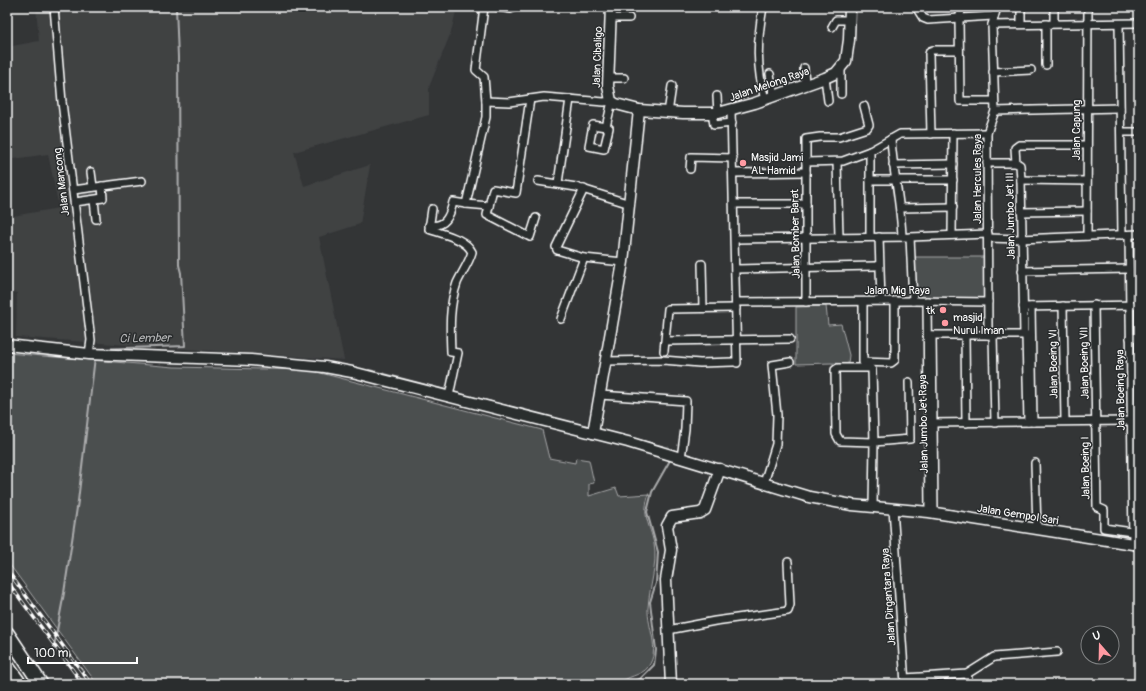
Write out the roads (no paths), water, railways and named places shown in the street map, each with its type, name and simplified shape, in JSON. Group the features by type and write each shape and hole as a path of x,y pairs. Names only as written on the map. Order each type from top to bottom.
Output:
{"highway":[{"path":"7,634 42,684"},
{"path":"7,666 20,684"}],"street":[{"name":"Jalan Mancong","path":"54,7 62,102 74,190 92,351"},
{"path":"466,204 486,117 483,77 476,70 484,7"},
{"path":"497,7 511,9"},
{"name":"Jalan Cibaligo","path":"611,7 608,95 611,101 639,110"},
{"path":"763,7 757,57 759,78 770,98"},
{"path":"841,94 841,68 847,55 850,7"},
{"path":"916,7 924,19 993,16"},
{"path":"962,7 959,18 961,101 993,100"},
{"path":"996,7 992,25 993,100 995,112 1120,108"},
{"path":"1021,7 1021,24"},
{"path":"1046,65 1050,23 1054,7"},
{"name":"Jalan Capung","path":"1087,236 1086,108 1088,7"},
{"path":"611,18 629,18"},
{"path":"832,27 836,20 850,20"},
{"path":"992,25 1050,23 1139,23"},
{"name":"Jalan Boeing Raya","path":"1119,24 1120,108 1125,235 1129,271 1131,421 1135,443 1135,538"},
{"path":"931,134 930,51 959,50"},
{"path":"804,68 805,85"},
{"name":"Jalan Melong Raya","path":"639,110 715,113 731,110 770,98 825,78 841,68"},
{"path":"993,72 1031,70"},
{"path":"770,74 770,98"},
{"path":"608,78 624,78"},
{"path":"825,78 828,101"},
{"path":"668,112 672,86"},
{"path":"717,96 714,125 732,123"},
{"path":"486,101 509,102 544,97 604,102 611,101 606,127"},
{"path":"530,99 516,193 493,189 487,215 530,237 536,218"},
{"path":"558,184 570,99"},
{"name":"Jalan Bomber Barat","path":"806,302 806,139 839,137 867,128 869,125 864,106"},
{"path":"594,429 623,262 639,110"},
{"path":"606,360 663,360 700,363 735,362 736,269 731,110"},
{"name":"Jalan Hercules Raya","path":"995,112 987,133 988,302 995,423"},
{"path":"1121,132 1139,132"},
{"path":"952,235 953,133"},
{"path":"806,162 837,162 870,151 900,134 987,133"},
{"path":"892,138 893,165 906,237 913,301"},
{"name":"Jalan Jumbo Jet III","path":"1031,422 1027,307 1022,273 1020,239 1021,180 1020,165 1016,163 1015,148 1018,145 1086,144"},
{"path":"870,151 870,237"},
{"path":"690,169 691,157 733,158"},
{"path":"837,162 839,237"},
{"path":"987,163 1016,163"},
{"path":"893,165 953,164"},
{"path":"91,172 93,187"},
{"path":"734,173 806,172"},
{"path":"870,180 953,180"},
{"path":"1021,180 1087,181"},
{"path":"74,190 142,181"},
{"path":"538,182 584,189 630,204"},
{"path":"75,202 94,200 103,197 102,186"},
{"path":"584,189 556,247 558,251 584,258 623,262"},
{"path":"94,200 96,219"},
{"path":"429,226 437,227 444,223 448,218 453,202 489,206"},
{"path":"734,204 806,204"},
{"path":"901,208 953,207"},
{"path":"432,209 429,229 457,240 469,247 472,252 470,260 458,282 451,306 450,352 458,353 450,392"},
{"path":"1021,212 1087,212"},
{"path":"735,238 906,237 952,235 1020,239 1139,234"},
{"path":"879,237 881,302"},
{"path":"561,319 584,258"},
{"path":"702,264 703,308"},
{"path":"736,269 875,266"},
{"path":"1022,273 1129,271"},
{"path":"863,302 862,359 865,363 891,363 895,360 895,301"},
{"name":"Jalan Jumbo Jet Raya","path":"927,301 930,335 932,512"},
{"name":"Jalan Mig Raya","path":"666,341 668,309 806,302 988,302"},
{"name":"Jalan Boeing VII","path":"1094,305 1095,421"},
{"path":"1027,307 1139,305"},
{"name":"Jalan Boeing VI","path":"1063,306 1065,421"},
{"path":"930,335 1027,335"},
{"path":"964,335 966,422"},
{"path":"1130,338 1139,338"},
{"path":"664,351 666,341 790,339"},
{"name":"Jalan Gempol Sari","path":"7,345 232,359 325,367 450,392 594,429 663,453 720,469 808,497 836,503 932,512 1037,528 1135,538"},
{"path":"764,483 776,444 777,415 772,365 790,362"},
{"path":"873,506 874,442 872,369 836,368 836,434 840,441 874,442 910,439 909,382"},
{"path":"1131,370 1139,370"},
{"path":"600,395 687,401 686,429 678,457"},
{"name":"Jalan Boeing I","path":"1095,421 1097,508 1104,510 1104,528 1135,538"},
{"path":"932,423 1131,421"},
{"path":"1035,463 1037,528"},
{"path":"671,684 668,659 666,580 671,550 667,525 672,517 700,513 705,510 720,469"},
{"name":"Jalan Dirgantara Raya","path":"893,508 905,681"},
{"path":"668,630 715,620 788,611 790,605 788,562"},
{"path":"905,681 967,674 994,657 1057,652"},
{"path":"967,674 969,684"}],"waterway":[{"name":"Ci Lember","path":"96,351 97,349 185,346 181,273 179,265 178,57 176,7"},
{"name":"Ci Lember","path":"53,652 64,593 78,501 95,357"},
{"path":"369,370 557,419"},
{"path":"597,429 669,448 670,450"},
{"path":"629,684 640,679 654,665 656,650 650,602 656,583 658,552 647,512 652,492 669,462 669,459"}],"railway":[{"path":"7,570 91,684"},
{"path":"7,581 83,684"}],"place":[{"name":"Masjid Jami AL Hamid","path":"743,163"},
{"name":"tk","path":"943,310"},
{"name":"masjid Nurul Iman","path":"945,323"}]}
